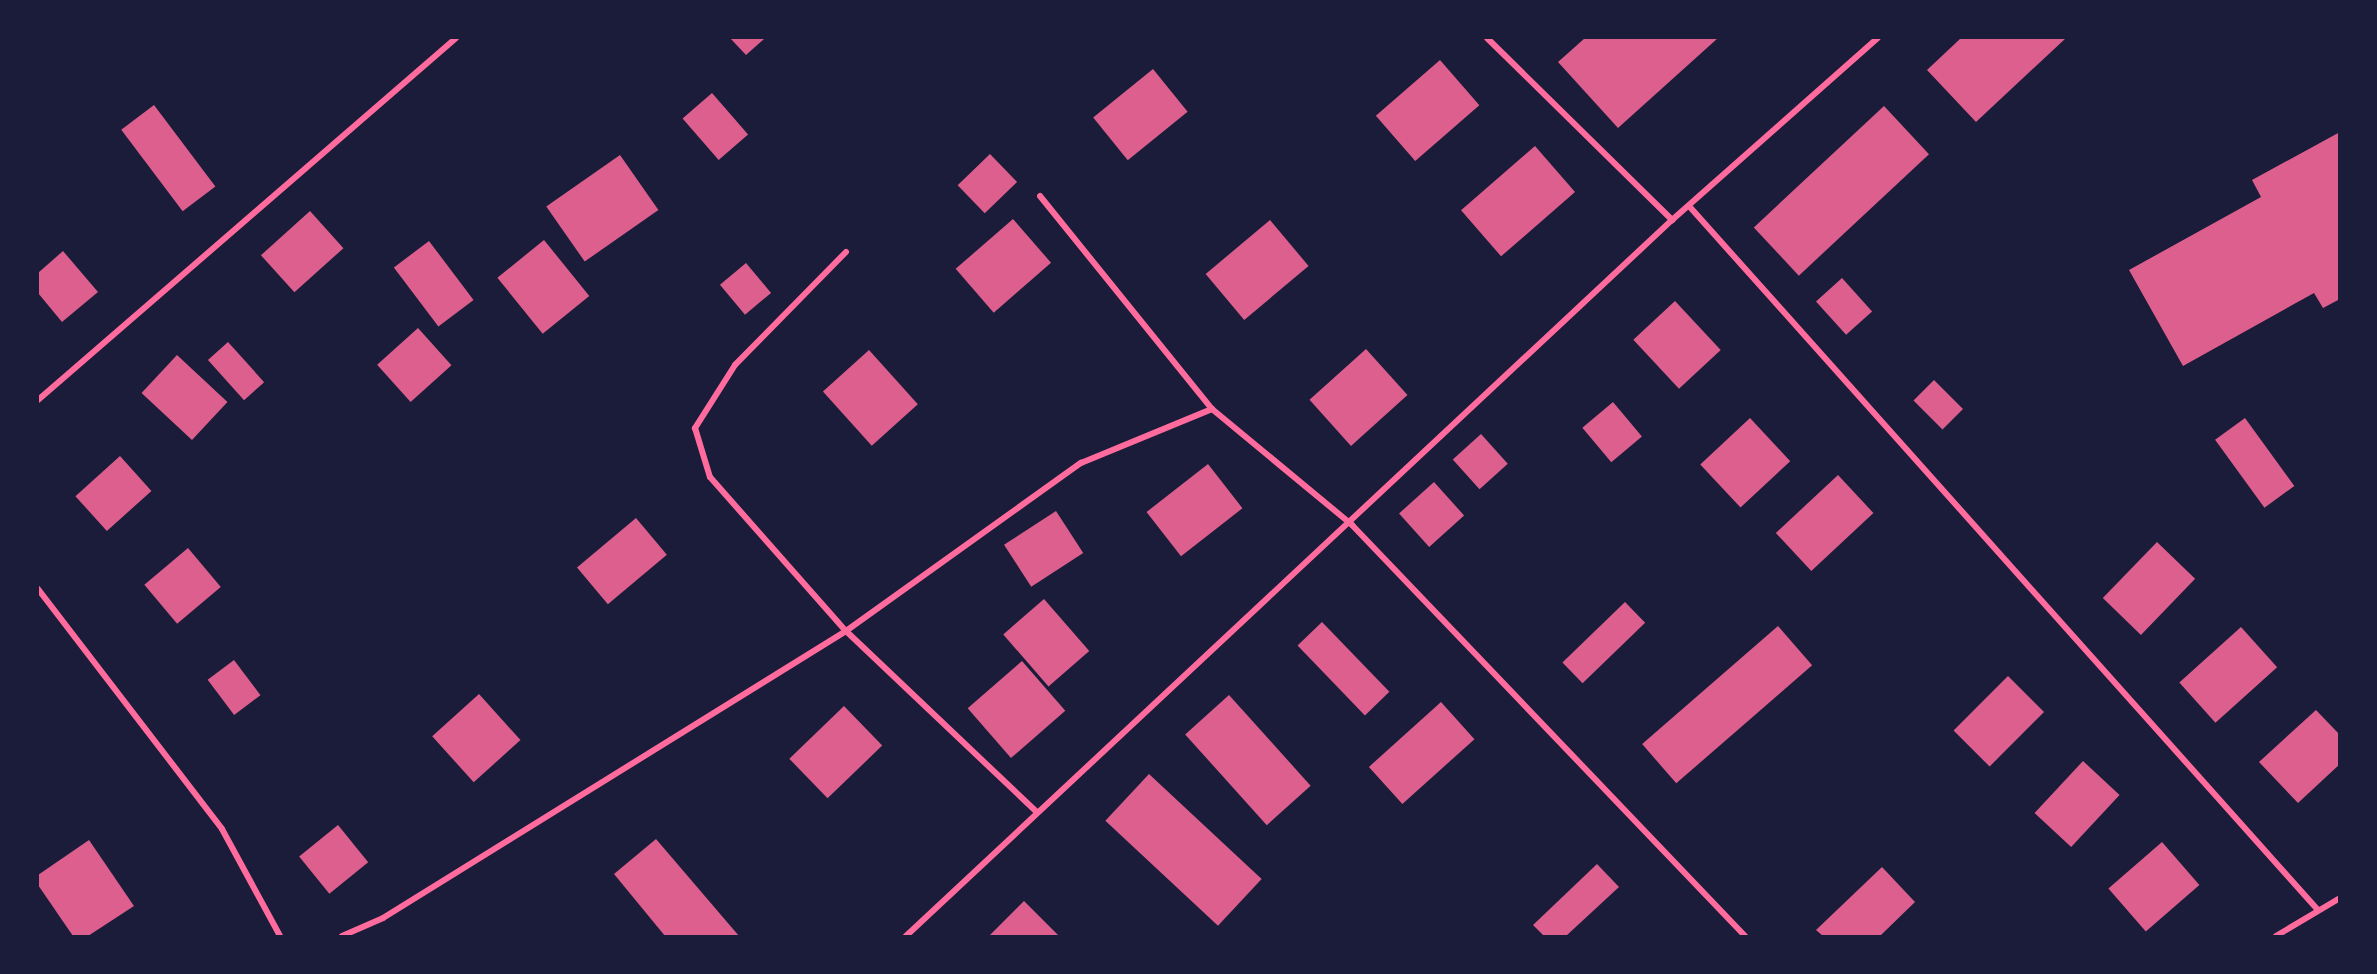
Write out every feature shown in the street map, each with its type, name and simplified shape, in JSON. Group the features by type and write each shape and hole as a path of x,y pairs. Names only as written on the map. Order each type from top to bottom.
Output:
{"street":[{"path":"38,400 456,38"},
{"path":"1487,38 1672,220"},
{"path":"906,936 1037,812 1352,525 1672,220 1868,40 1878,38"},
{"path":"1040,196 1212,409 1352,525 1745,936"},
{"path":"1689,206 2318,910"},
{"path":"846,252 735,364 695,428 710,477 846,631 1037,812"},
{"path":"342,936 382,918 846,631 1081,463 1212,409"},
{"path":"38,589 222,829 280,936"},
{"path":"2276,936 2340,898"}],"building":[{"path":"730,38 765,38 746,55"},
{"path":"1585,38 1718,38 1618,128 1558,62"},
{"path":"1961,38 2066,38 1976,122 1927,70"},
{"path":"1440,60 1479,105 1415,161 1376,116"},
{"path":"1153,69 1188,112 1128,160 1093,117"},
{"path":"712,93 748,135 719,160 683,119"},
{"path":"154,105 215,186 183,211 121,130"},
{"path":"1884,106 1929,154 1799,276 1754,227"},
{"path":"2340,132 2340,299 2323,308 2314,293 2183,366 2129,270 2261,197 2252,180"},
{"path":"1535,146 1575,192 1501,256 1461,210"},
{"path":"990,154 1017,182 985,213 958,185"},
{"path":"620,155 658,210 585,262 546,207"},
{"path":"310,211 343,248 294,292 261,255"},
{"path":"1013,219 1051,263 994,313 956,269"},
{"path":"1270,220 1309,266 1244,320 1206,274"},
{"path":"544,240 589,296 543,334 497,278"},
{"path":"429,241 474,300 438,327 394,267"},
{"path":"63,251 98,292 62,322 38,293 38,273"},
{"path":"746,263 771,293 745,315 720,285"},
{"path":"1842,278 1872,311 1846,335 1816,301"},
{"path":"1675,301 1721,350 1679,389 1633,340"},
{"path":"418,328 451,365 411,402 377,365"},
{"path":"228,342 264,382 244,400 208,360"},
{"path":"1366,349 1407,395 1351,446 1310,400"},
{"path":"869,350 918,404 872,446 823,391"},
{"path":"177,355 227,402 192,440 142,393"},
{"path":"1934,380 1963,409 1942,429 1913,401"},
{"path":"1613,402 1642,436 1611,462 1582,428"},
{"path":"1750,418 1790,461 1741,508 1700,464"},
{"path":"2245,418 2294,486 2264,508 2215,440"},
{"path":"1481,434 1508,464 1480,489 1453,459"},
{"path":"120,456 151,491 107,531 75,496"},
{"path":"1208,464 1242,508 1181,556 1147,512"},
{"path":"1838,475 1873,513 1811,571 1776,533"},
{"path":"1434,482 1464,515 1429,547 1399,513"},
{"path":"1056,511 1083,553 1031,587 1004,545"},
{"path":"636,518 667,555 608,604 577,567"},
{"path":"2157,542 2195,579 2141,635 2103,598"},
{"path":"188,548 221,587 177,624 144,585"},
{"path":"1044,599 1089,651 1049,687 1003,634"},
{"path":"1625,602 1645,623 1583,683 1562,662"},
{"path":"1322,622 1389,692 1365,715 1298,646"},
{"path":"1778,626 1812,665 1676,783 1642,744"},
{"path":"2241,627 2277,667 2215,723 2179,683"},
{"path":"234,660 260,695 234,715 208,680"},
{"path":"1022,661 1065,711 1011,758 968,708"},
{"path":"2008,676 2044,712 1990,767 1954,730"},
{"path":"479,694 520,740 474,782 432,736"},
{"path":"1229,695 1311,786 1267,825 1185,734"},
{"path":"1441,702 1474,739 1402,804 1369,767"},
{"path":"844,706 882,746 828,798 789,759"},
{"path":"2316,710 2340,735 2340,764 2298,803 2259,762"},
{"path":"2083,761 2120,795 2071,847 2035,813"},
{"path":"1149,774 1262,879 1218,926 1105,821"},
{"path":"338,825 368,862 329,894 299,856"},
{"path":"656,839 739,936 665,936 614,874"},
{"path":"89,840 134,906 88,936 73,936 38,885 38,875"},
{"path":"2162,842 2199,885 2146,932 2108,889"},
{"path":"1597,864 1619,887 1566,936 1544,936 1533,925"},
{"path":"1882,867 1915,902 1880,936 1823,936 1816,930"},
{"path":"1024,901 1059,936 989,936"}]}
